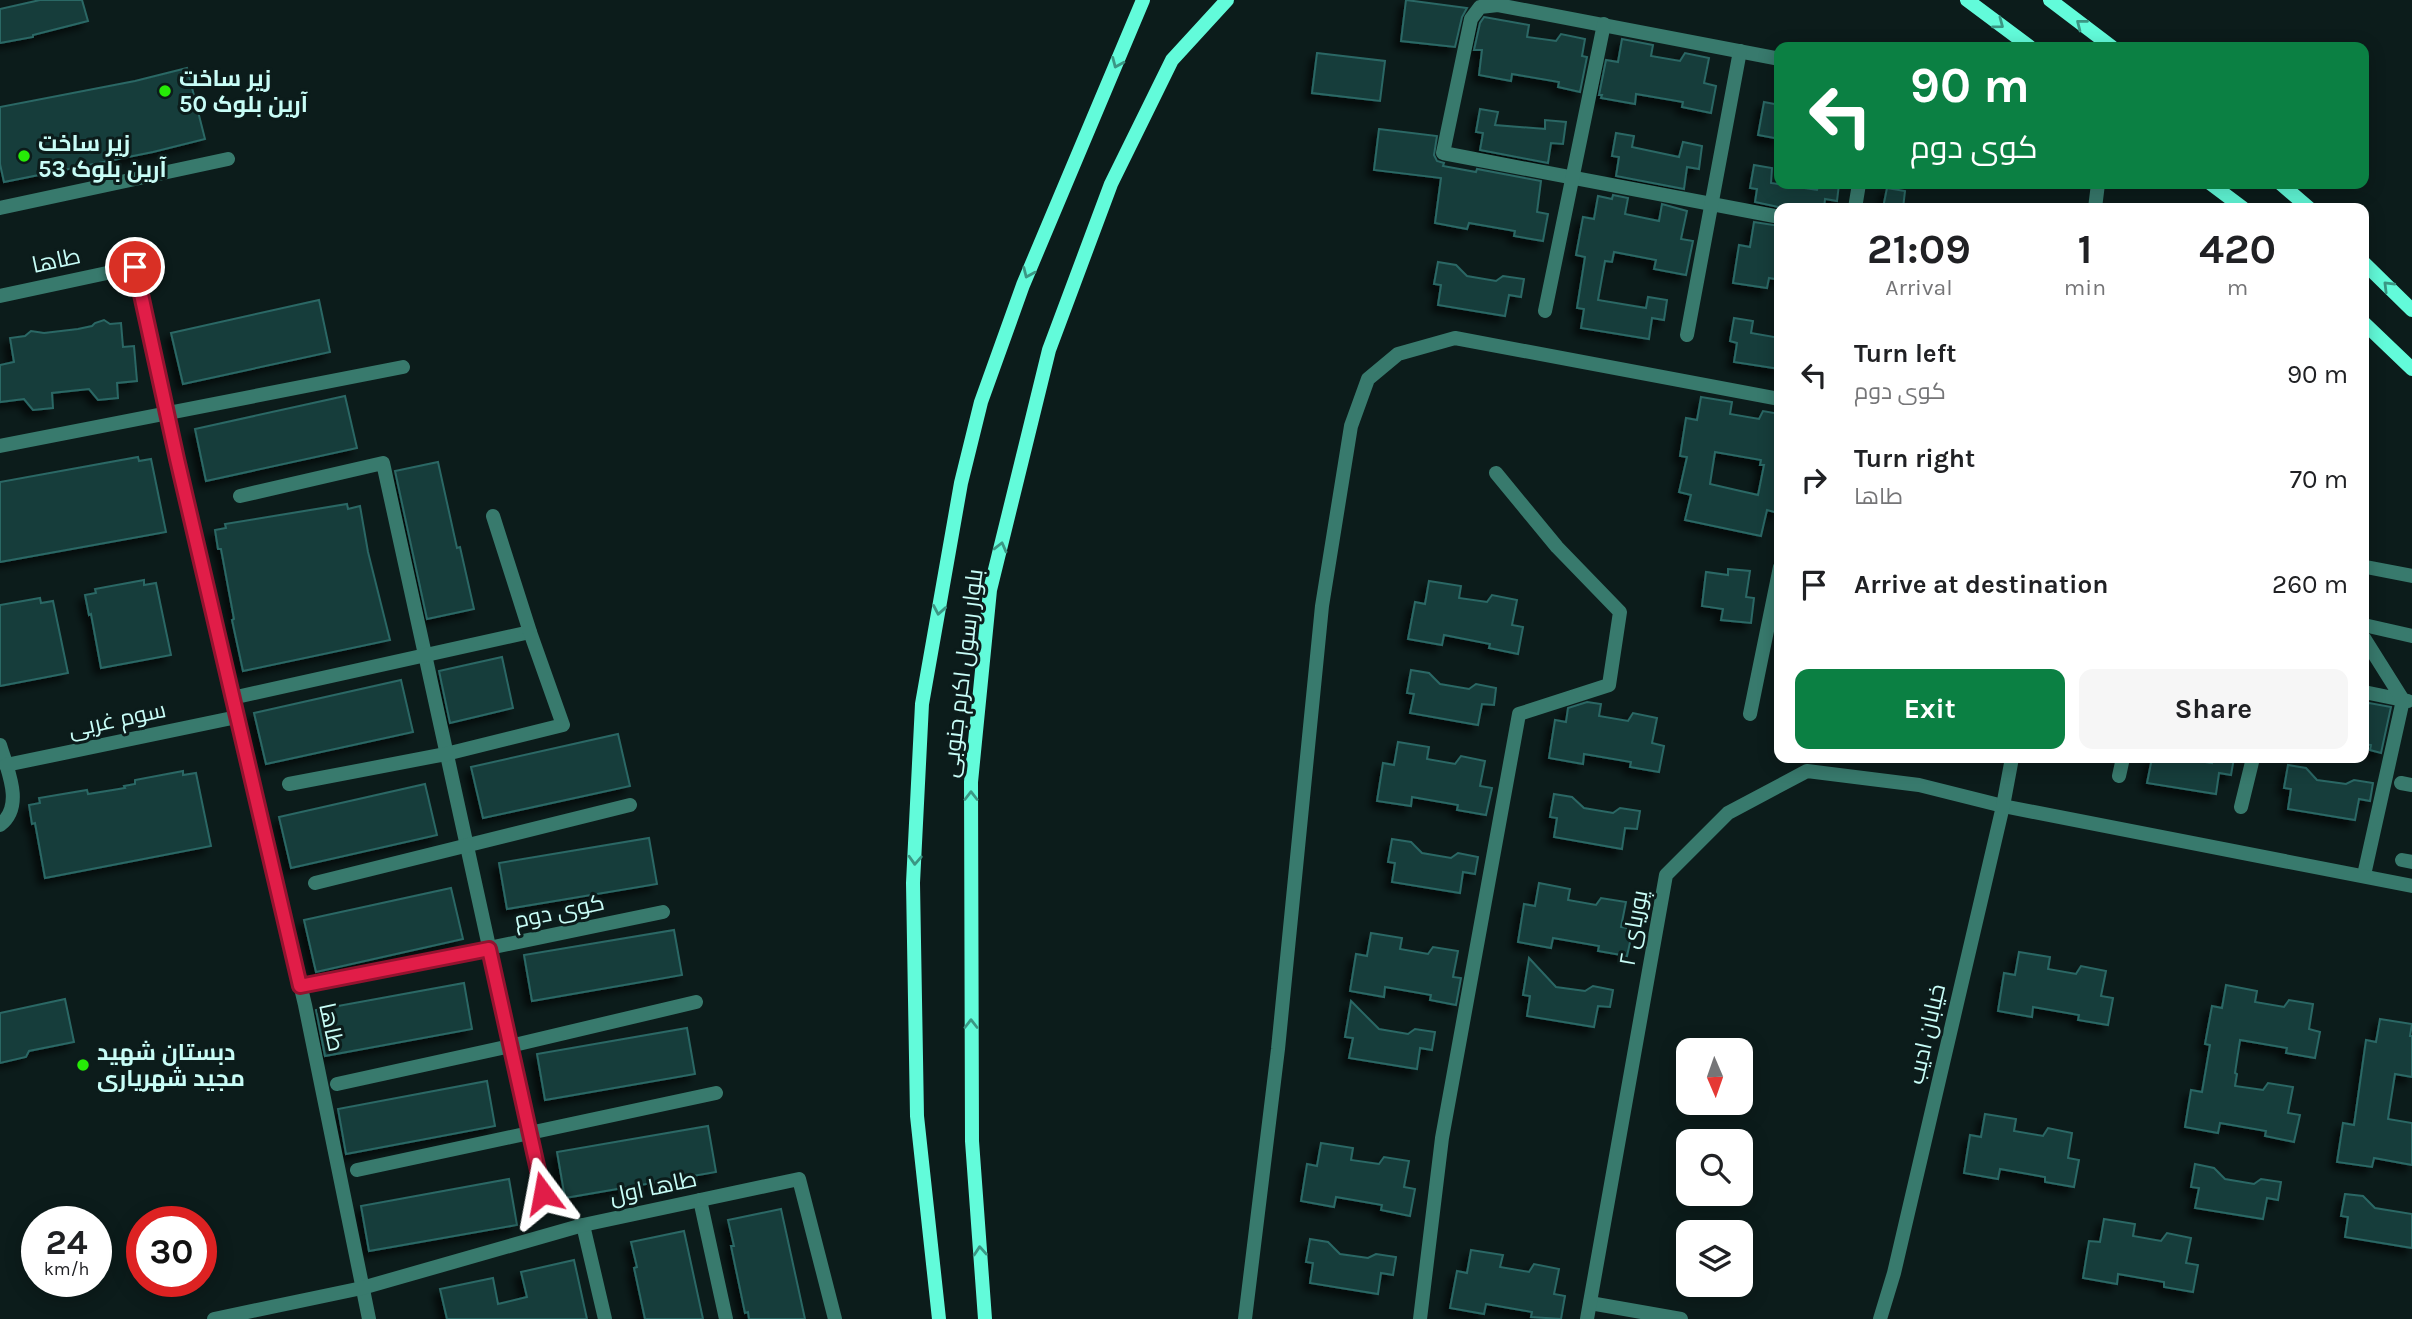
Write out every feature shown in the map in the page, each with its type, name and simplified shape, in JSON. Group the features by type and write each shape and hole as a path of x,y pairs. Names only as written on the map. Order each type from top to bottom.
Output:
{"main road":[{"name":"بلوار رسول اکرم جنوبی","path":"985,1319 972,1142 971,782 990,590 1049,350 1111,184 1172,60 1227,0"},
{"path":"1967,0 2023,42"},
{"path":"2050,0 2105,42"},
{"name":"بلوار رسول اکرم جنوبی","path":"939,1319 917,1116 914,883 922,704 961,484 981,402 1023,285 1143,2"},
{"path":"2218,189 2236,203"},
{"path":"2287,189 2303,203"},
{"path":"2369,268 2412,310"},
{"path":"2369,328 2412,369"}],"street":[{"path":"1774,58 1498,5 1480,7 1471,19 1443,153 1774,216"},
{"path":"1545,311 1604,24"},
{"path":"1687,335 1740,51"},
{"path":"0,208 228,159"},
{"name":"طاها","path":"0,296 135,267 166,412 300,986 369,1319"},
{"path":"1245,1319 1278,1049 1322,606 1351,426 1368,379 1398,354 1455,338 1774,398"},
{"path":"0,446 403,367"},
{"path":"240,496 383,463 543,1193"},
{"path":"1420,1319 1442,1138 1519,714 1609,685 1620,612 1557,547 1496,473"},
{"path":"289,784 446,754 563,725 530,632 494,516"},
{"path":"2369,566 2412,576"},
{"path":"1750,714 1774,596"},
{"path":"2369,626 2412,636"},
{"path":"232,698 530,632"},
{"path":"2364,875 2407,701 2369,645"},
{"path":"2369,693 2407,701"},
{"name":"سوم غربی","path":"6,765 237,717"},
{"path":"0,745 14,796 5,821 0,825"},
{"name":"خیابان ادیب","path":"1880,1319 1894,1273 2011,763"},
{"path":"2119,776 2122,763"},
{"path":"2241,807 2252,763"},
{"name":"پوریای ۲","path":"1587,1319 1666,875 1728,813 1807,771 1919,785 2003,806 2412,886"},
{"path":"315,883 630,806"},
{"name":"کوی دوم","path":"300,986 663,912"},
{"path":"337,1084 696,1002"},
{"path":"357,1170 716,1093"},
{"name":"طاها اول","path":"214,1319 362,1289 583,1225 799,1179 835,1319"},
{"path":"700,1200 726,1319"},
{"path":"583,1225 606,1319"},
{"path":"1590,1303 1681,1319"}],"building":[{"path":"40,0 82,0 88,21 33,37 0,43 0,9"},
{"path":"1406,0 1467,8 1462,17 1455,47 1401,41"},
{"path":"1484,17 1529,25 1527,37 1556,41 1561,34 1585,39 1582,56 1587,57 1580,92 1558,87 1559,82 1512,74 1511,81 1479,75 1482,50 1474,50"},
{"path":"1622,39 1653,45 1651,56 1680,61 1685,53 1709,58 1704,83 1716,86 1711,113 1682,107 1683,102 1636,94 1635,104 1601,98 1602,95 1599,95 1606,60 1618,62"},
{"path":"1317,53 1385,61 1380,101 1312,93"},
{"path":"187,68 205,139 4,182 0,164 0,107 135,81"},
{"path":"1764,102 1774,104 1774,138 1758,135"},
{"path":"1480,109 1498,112 1495,125 1545,129 1545,120 1566,122 1563,144 1551,143 1548,163 1480,150 1483,133 1476,132"},
{"path":"1379,129 1437,136 1434,155 1437,161 1444,163 1443,166 1476,172 1477,169 1541,181 1537,212 1548,214 1543,241 1514,236 1515,231 1469,223 1467,229 1435,223 1441,178 1374,170"},
{"path":"1616,133 1634,136 1632,147 1679,157 1683,142 1702,146 1699,169 1687,167 1684,189 1616,176 1619,157 1612,156"},
{"path":"1754,165 1772,168 1771,183 1774,183 1774,189 1838,189 1837,201 1825,199 1825,203 1774,203 1774,206 1755,202 1757,189 1750,188"},
{"path":"1887,189 1905,191 1904,203 1884,203"},
{"path":"1613,195 1628,198 1625,214 1659,221 1662,204 1687,211 1681,239 1693,241 1686,275 1654,269 1656,260 1614,252 1612,262 1605,261 1598,300 1646,308 1648,297 1667,300 1664,320 1652,318 1649,339 1581,328 1584,309 1577,308 1585,257 1576,255 1583,217 1594,219 1598,196 1612,199"},
{"path":"1754,222 1774,225 1774,279 1769,278 1767,288 1733,283 1739,245 1750,247"},
{"path":"1438,262 1456,265 1467,276 1496,281 1503,276 1524,279 1521,297 1509,295 1505,316 1438,305 1441,285 1434,284"},
{"path":"319,300 330,352 183,384 171,333"},
{"path":"1734,318 1753,321 1751,333 1774,337 1774,368 1734,362 1737,343 1730,341"},
{"path":"104,320 110,324 121,323 123,347 134,346 137,381 117,383 118,398 98,400 89,389 52,393 53,408 33,410 24,399 0,402 0,365 14,362 10,338 25,336 31,331 44,333 78,329"},
{"path":"345,396 357,448 206,481 195,429"},
{"path":"1701,397 1732,402 1730,414 1759,419 1763,411 1774,413 1774,512 1767,510 1761,536 1685,520 1691,495 1679,492 1687,457 1680,456 1686,418 1697,420","holes":["1715,452 1761,460 1760,465 1764,465 1758,495 1710,484"]},
{"path":"138,457 139,461 151,459 166,532 0,562 0,482"},
{"path":"438,462 474,609 427,619 395,471"},
{"path":"347,504 348,509 360,506 368,552 390,640 243,671 221,549 218,549 215,530 226,528 225,524"},
{"path":"1728,569 1750,571 1746,597 1754,598 1751,623 1721,620 1723,609 1702,606 1706,572 1728,575"},
{"path":"144,580 144,585 156,583 171,655 101,668 85,595 96,593 95,589"},
{"path":"1429,581 1461,586 1459,598 1487,602 1492,595 1517,600 1512,625 1523,627 1518,654 1489,648 1490,644 1444,635 1442,645 1408,639 1415,602 1425,604"},
{"path":"40,598 41,603 53,601 68,673 0,686 0,605"},
{"path":"502,657 513,708 450,723 439,671"},
{"path":"1411,670 1429,673 1440,684 1469,689 1476,684 1496,688 1494,705 1482,704 1478,725 1410,713 1414,694 1407,693"},
{"path":"401,680 413,732 266,764 254,713"},
{"path":"1587,702 1601,704 1599,716 1628,721 1633,713 1657,718 1652,743 1664,746 1659,772 1630,767 1631,762 1584,754 1583,764 1549,758 1555,720 1566,722 1568,708"},
{"path":"2369,703 2391,707 2381,753 2370,750"},
{"path":"618,734 630,786 483,818 471,767"},
{"path":"1398,742 1429,747 1427,759 1455,764 1461,756 1485,761 1480,786 1492,788 1486,815 1457,810 1458,805 1412,797 1411,806 1377,801 1383,763 1394,765"},
{"path":"2151,763 2233,763 2231,775 2219,773 2216,794 2147,783"},
{"path":"2288,765 2306,768 2317,780 2346,784 2354,780 2373,783 2370,801 2359,799 2355,820 2288,809 2291,789 2284,788"},
{"path":"183,771 183,775 196,773 211,846 45,878 29,805 40,803 39,798 87,790 88,794 125,788 124,786 135,784 135,780"},
{"path":"425,784 437,835 291,868 279,817"},
{"path":"1554,794 1572,797 1584,808 1613,813 1620,808 1640,811 1637,829 1625,828 1622,849 1554,837 1557,818 1550,817"},
{"path":"649,838 657,884 507,909 499,863"},
{"path":"1392,839 1411,842 1422,853 1451,858 1458,853 1478,857 1475,874 1463,872 1460,893 1392,882 1395,863 1388,862"},
{"path":"1539,883 1570,889 1568,900 1596,905 1601,898 1626,902 1621,927 1633,929 1627,956 1598,951 1599,946 1553,938 1551,948 1518,942 1524,904 1535,906"},
{"path":"451,888 463,939 316,972 304,920"},
{"path":"674,930 682,975 532,1001 524,955"},
{"path":"1371,933 1402,938 1400,949 1428,954 1433,947 1458,951 1453,977 1461,978 1456,1005 1430,1000 1431,995 1385,987 1384,997 1350,991 1356,954 1367,956"},
{"path":"2019,952 2050,957 2048,969 2076,974 2081,966 2106,971 2101,996 2113,998 2108,1025 2078,1020 2079,1015 2033,1007 2032,1017 1998,1011 2004,973 2015,975"},
{"path":"1529,958 1556,987 1585,991 1593,986 1613,990 1610,1007 1598,1006 1594,1027 1527,1016 1530,996 1523,995"},
{"path":"464,983 472,1029 325,1056 316,1010"},
{"path":"2226,985 2257,991 2255,1002 2284,1007 2289,1000 2313,1004 2309,1029 2320,1032 2315,1058 2286,1053 2287,1048 2240,1040 2235,1073 2235,1086 2263,1090 2268,1083 2293,1087 2288,1113 2300,1115 2294,1142 2265,1136 2266,1131 2220,1123 2218,1133 2185,1127 2191,1090 2202,1092 2210,1045 2205,1044 2212,1006 2222,1008"},
{"path":"65,999 74,1042 29,1051 26,1057 0,1063 0,1013"},
{"path":"1351,1001 1379,1029 1408,1034 1415,1029 1435,1032 1432,1050 1420,1048 1417,1069 1349,1058 1353,1038 1345,1037"},
{"path":"2380,1019 2412,1024 2412,1077 2395,1074 2388,1119 2412,1123 2412,1165 2374,1158 2372,1167 2337,1162 2343,1123 2354,1125 2366,1040 2376,1042"},
{"path":"687,1028 695,1074 545,1100 537,1054"},
{"path":"487,1081 495,1126 346,1154 338,1109"},
{"path":"1985,1114 2016,1119 2014,1131 2043,1136 2048,1128 2072,1133 2068,1158 2079,1160 2074,1187 2045,1182 2045,1177 2000,1169 1998,1179 1964,1173 1970,1135 1981,1137"},
{"path":"708,1126 716,1172 565,1198 557,1152"},
{"path":"1321,1143 1353,1148 1351,1160 1379,1164 1384,1157 1409,1161 1404,1187 1415,1189 1410,1216 1381,1210 1382,1205 1336,1197 1334,1207 1301,1201 1307,1164 1317,1166"},
{"path":"2195,1164 2214,1168 2225,1179 2254,1184 2261,1179 2281,1182 2278,1200 2267,1198 2263,1219 2195,1208 2199,1188 2191,1187"},
{"path":"509,1179 517,1225 369,1251 361,1206"},
{"path":"2345,1194 2363,1196 2375,1208 2412,1214 2412,1248 2345,1237 2348,1217 2341,1216"},
{"path":"781,1209 805,1319 749,1319 748,1312 745,1313 728,1220"},
{"path":"2104,1219 2135,1224 2133,1236 2161,1241 2167,1233 2191,1238 2186,1263 2198,1265 2193,1292 2164,1287 2164,1282 2118,1274 2117,1284 2083,1278 2089,1241 2100,1242"},
{"path":"684,1231 703,1319 645,1319 631,1242"},
{"path":"1310,1239 1328,1242 1340,1254 1368,1258 1376,1254 1396,1257 1393,1275 1381,1273 1378,1294 1310,1283 1313,1263 1306,1262"},
{"path":"1471,1250 1503,1255 1500,1267 1529,1272 1534,1264 1559,1269 1554,1294 1565,1296 1561,1319 1531,1317 1532,1312 1486,1304 1484,1314 1450,1308 1457,1271 1467,1273"},
{"path":"574,1260 587,1319 447,1319 440,1289 493,1278 498,1304 527,1297 521,1272"}],"place":[{"name":"زیر ساخت آرین بلوک 50","path":"165,91"},
{"name":"زیر ساخت آرین بلوک 53","path":"24,156"},
{"name":"دبستان شهید مجید شهریاری","path":"83,1065"}],"route":[{"path":"135,267 166,412 300,986 489,949 543,1193"}]}
